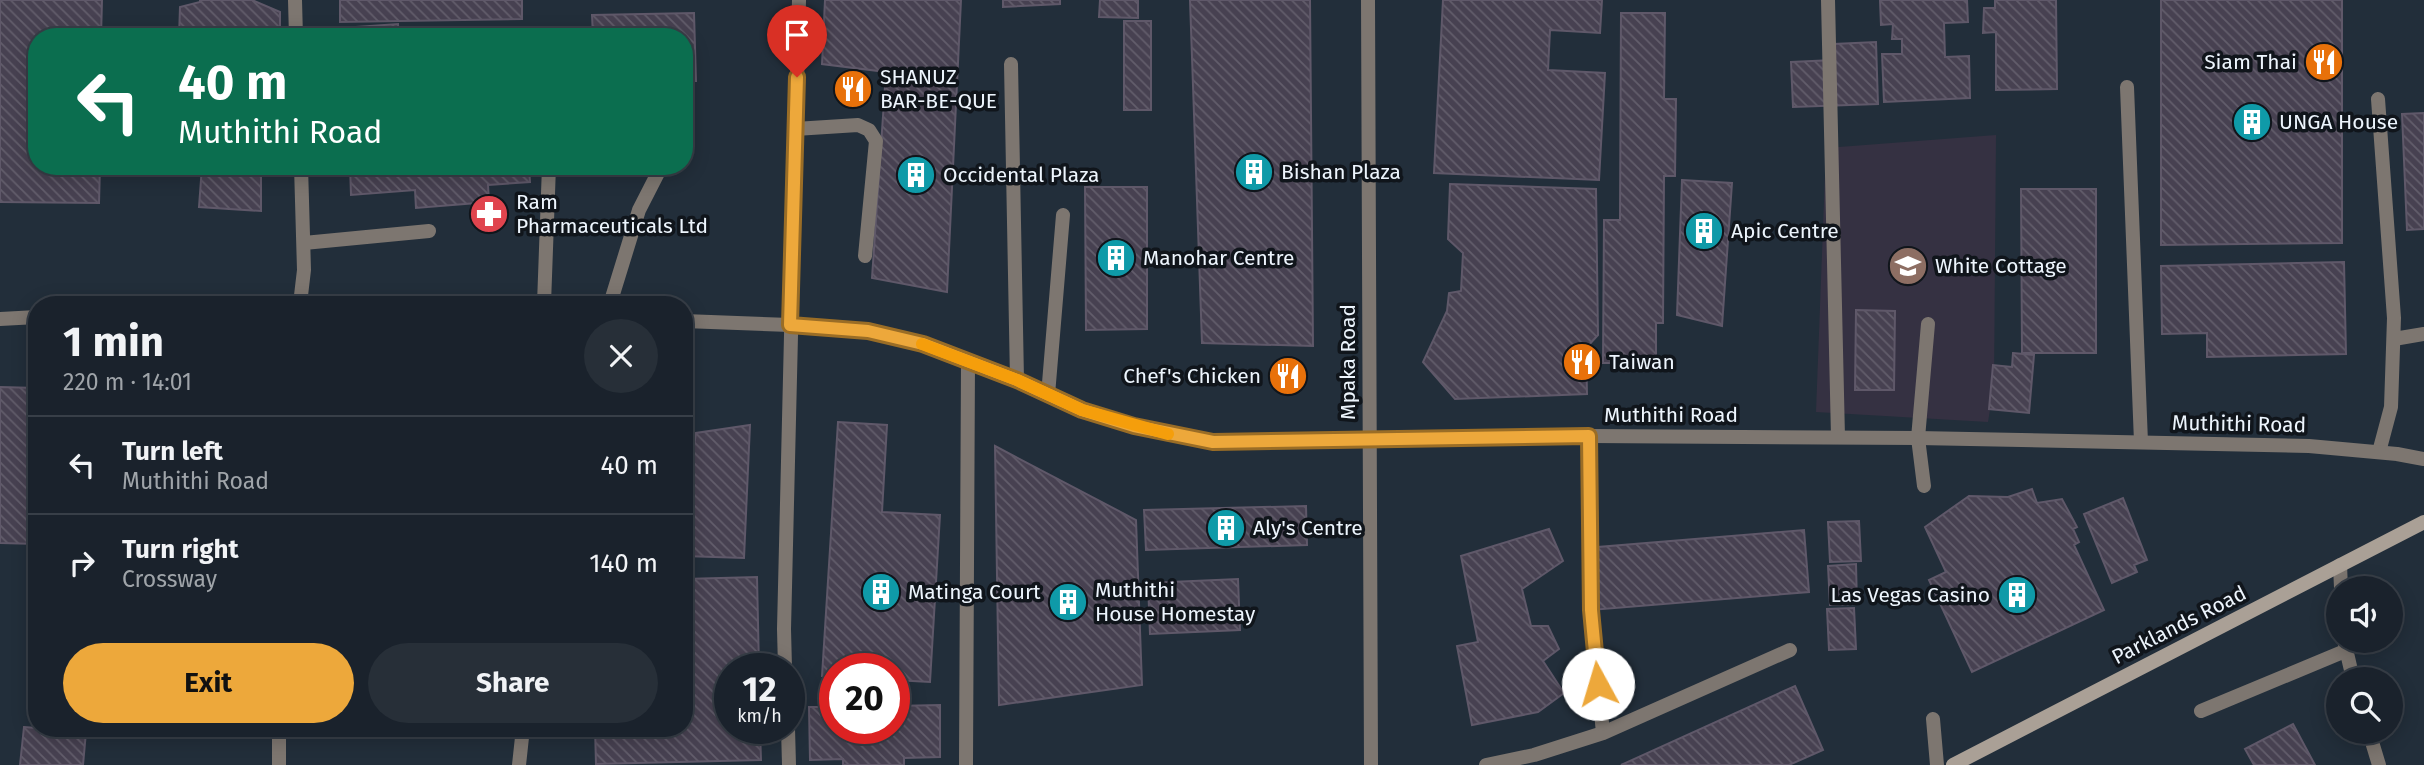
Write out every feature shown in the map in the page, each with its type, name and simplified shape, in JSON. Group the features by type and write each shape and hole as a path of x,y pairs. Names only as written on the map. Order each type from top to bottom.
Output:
{"main road":[{"name":"Parklands Road","path":"1953,765 2424,522"}],"street":[{"path":"295,0 296,28"},
{"path":"785,653 799,0"},
{"name":"Mpaka Road","path":"1368,0 1371,765"},
{"path":"1828,0 1838,438"},
{"path":"1011,64 1017,380"},
{"path":"2127,87 2141,442"},
{"path":"2378,99 2395,318 2391,407 2379,452"},
{"path":"795,129 858,125 869,130 876,141 865,256"},
{"path":"301,175 304,270 301,296"},
{"path":"544,296 549,175"},
{"path":"612,296 639,210 657,175"},
{"path":"1048,395 1063,215"},
{"path":"304,243 429,231"},
{"path":"0,319 28,317"},
{"name":"Muthithi Road","path":"693,321 868,331 923,344 1017,380 1082,410 1134,426 1213,442 1589,436 1918,438 2309,446 2424,459"},
{"path":"1924,486 1918,438 1928,324"},
{"path":"2394,339 2424,334"},
{"path":"966,765 968,362"},
{"path":"1589,436 1591,610 1603,733"},
{"path":"2340,565 2340,576"},
{"path":"1486,765 1534,755 1603,733 1790,650"},
{"path":"2201,711 2328,653"},
{"path":"1933,719 1937,765"},
{"path":"279,737 279,765"},
{"path":"519,765 522,737"},
{"path":"788,744 789,765"},
{"path":"2373,744 2379,765"}],"shaded area":[{"name":"White Cottage","path":"1996,135 1994,385 1988,422 1816,412 1826,148"}],"building":[{"path":"0,0 102,0 101,28 28,28 28,175 100,175 99,203 0,202"},
{"path":"252,0 280,12 280,28 179,28 180,7 200,2"},
{"path":"340,0 522,0 522,19 340,22"},
{"name":"Occidental Plaza","path":"825,0 961,0 947,292 872,278 886,72 822,64"},
{"path":"1003,0 1060,0 1060,4 1003,7"},
{"path":"1100,0 1138,0 1138,18 1099,17"},
{"name":"Bishan Plaza","path":"1190,0 1310,0 1313,346 1202,343"},
{"path":"1443,0 1602,0 1600,33 1550,30 1548,70 1605,73 1599,180 1434,173"},
{"path":"1880,0 1967,0 1968,22 1944,23 1945,57 1969,56 1970,98 1884,102 1882,54 1902,54 1902,39 1892,39 1893,24 1881,25"},
{"path":"1995,0 2056,0 2057,89 1996,90 1996,32 1983,33 1984,8 1995,8"},
{"name":"UNGA House","path":"2161,0 2342,0 2342,243 2161,245"},
{"path":"694,13 696,81 693,81 693,28 593,28 592,15"},
{"path":"1621,13 1665,13 1664,99 1676,99 1675,176 1664,176 1663,323 1656,323 1656,363 1603,363 1604,220 1620,220"},
{"path":"1124,21 1151,21 1151,110 1124,110"},
{"path":"398,24 398,28 342,28"},
{"path":"1876,42 1878,104 1793,107 1791,62 1834,60 1834,44"},
{"path":"2424,113 2424,229 2407,230 2402,114"},
{"path":"201,175 261,175 261,211 199,207"},
{"path":"350,175 530,175 530,182 488,185 489,202 416,208 415,190 351,195"},
{"name":"Apic Centre","path":"1682,180 1732,183 1722,326 1677,315"},
{"path":"1450,184 1596,189 1598,335 1586,348 1587,394 1455,399 1423,362 1447,311 1449,293 1461,291 1463,253 1448,239"},
{"name":"Manohar Centre","path":"1085,187 1147,187 1147,329 1086,330"},
{"path":"2021,189 2096,189 2096,353 2022,353"},
{"path":"2344,262 2346,354 2207,357 2207,333 2162,334 2161,266"},
{"path":"1856,310 1895,311 1894,390 1855,390"},
{"path":"2013,353 2034,355 2029,413 1989,409 1993,365 2012,367"},
{"path":"0,387 28,388 28,544 0,543"},
{"name":"Matinga Court","path":"838,422 887,425 882,512 940,515 930,682 910,681 910,653 823,653"},
{"path":"750,425 744,558 693,556 693,453 696,433"},
{"name":"Muthithi House Homestay","path":"995,446 1136,520 1142,685 999,705"},
{"name":"Las Vegas Casino","path":"2032,489 2037,503 2062,499 2077,527 2073,529 2079,542 2074,545 2104,610 1972,672 1929,580 1946,572 1925,527 1969,496 2008,497"},
{"path":"2123,498 2147,560 2134,565 2137,572 2112,583 2084,514"},
{"name":"Aly's Centre","path":"1306,506 1307,545 1146,550 1144,510"},
{"path":"1859,521 1861,561 1830,562 1828,522"},
{"path":"1549,529 1563,561 1522,589 1531,626 1548,626 1559,649 1543,661 1564,693 1538,712 1472,725 1457,646 1478,642 1461,556"},
{"path":"1804,530 1809,592 1591,610 1586,548"},
{"path":"1856,564 1857,604 1830,605 1828,566"},
{"path":"757,577 759,653 714,653 714,744 760,744 761,760 596,764 595,737 693,737 693,579"},
{"path":"1238,579 1240,630 1150,634 1148,583"},
{"path":"1854,608 1856,649 1829,650 1827,609"},
{"path":"1795,686 1823,750 1789,765 1621,765"},
{"path":"940,705 940,757 904,758 904,765 843,765 843,759 810,760 809,707 819,707 819,744 910,744 910,706"},
{"path":"2293,724 2315,765 2254,765 2245,749"},
{"path":"24,727 28,727 28,737 86,737 83,765 20,765"}],"slow traffic":[{"path":"922,344 1017,380 1082,410 1168,434"}],"place":[{"name":"Siam Thai","path":"2324,62"},
{"name":"SHANUZ BAR-BE-QUE","path":"853,89"},
{"name":"UNGA House","path":"2252,122"},
{"name":"Bishan Plaza","path":"1254,172"},
{"name":"Occidental Plaza","path":"916,175"},
{"name":"Ram Pharmaceuticals Ltd","path":"489,214"},
{"name":"Apic Centre","path":"1704,231"},
{"name":"Manohar Centre","path":"1116,258"},
{"name":"White Cottage","path":"1908,266"},
{"name":"Taiwan","path":"1582,362"},
{"name":"Chef's Chicken","path":"1288,376"},
{"name":"Aly's Centre","path":"1226,528"},
{"name":"Matinga Court","path":"881,592"},
{"name":"Las Vegas Casino","path":"2017,595"},
{"name":"Muthithi House Homestay","path":"1068,602"}],"route":[{"path":"797,77 790,325 868,331 923,344 1017,380 1082,410 1134,426 1213,442 1589,436 1591,610 1598,684"}]}
